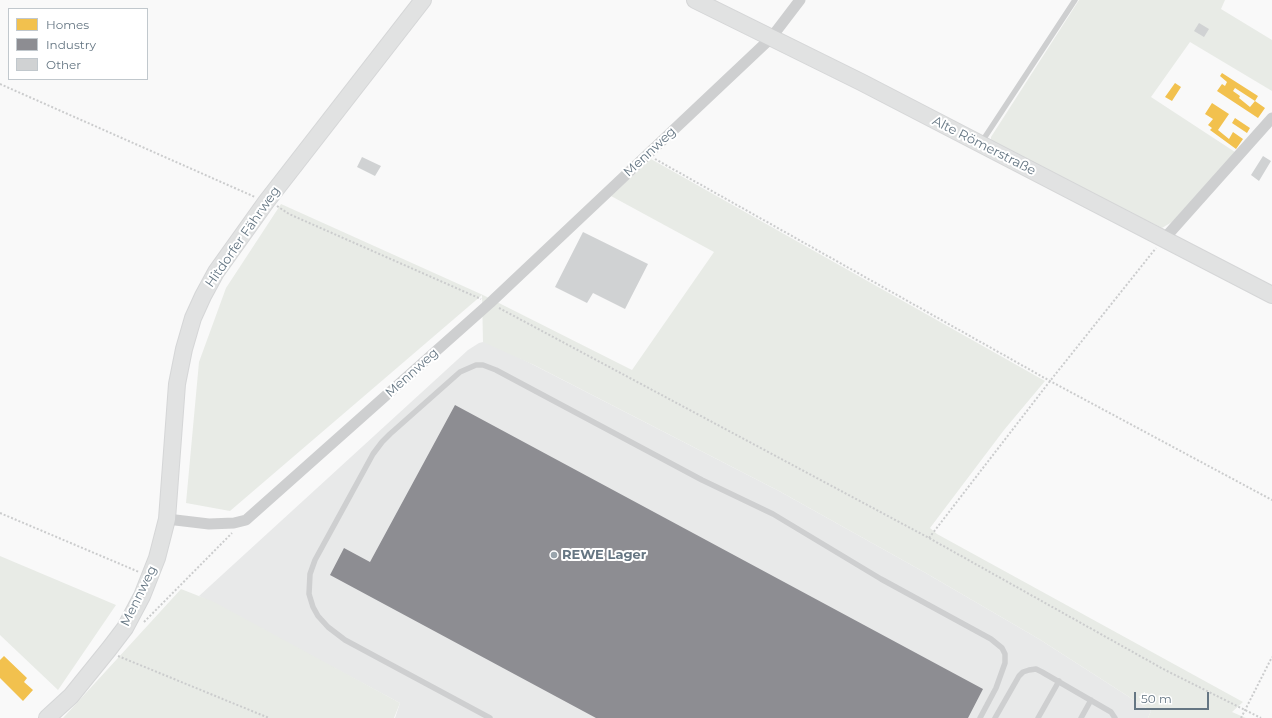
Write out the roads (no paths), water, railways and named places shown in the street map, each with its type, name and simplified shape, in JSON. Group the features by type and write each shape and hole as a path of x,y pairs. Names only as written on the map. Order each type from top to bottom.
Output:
{"street":[{"name":"Hitdorfer Fährweg","path":"167,519 178,384 184,349 193,318 203,296 216,272 266,202 422,0"},
{"name":"Alte Römerstraße","path":"695,0 861,82 1272,295"},
{"name":"Mennweg","path":"47,718 71,696 109,649 128,621 151,576 167,519 209,524 234,523 246,520 490,304 771,38 800,0"},
{"path":"1164,239 1272,118"}],"lane":[{"path":"980,144 1075,0"},
{"path":"490,718 345,640 328,627 318,616 309,594 310,574 315,560 378,448 390,434 460,372 476,365 483,365 496,370 702,480 773,514 881,579 991,639 1002,648 1005,654 1005,663 996,688 980,718"},
{"path":"995,718 1019,676 1023,672 1036,669 1112,712 1114,718"},
{"path":"1038,718 1059,681"},
{"path":"1081,718 1091,700"}],"place":[{"name":"REWE Lager","path":"554,555"}]}
